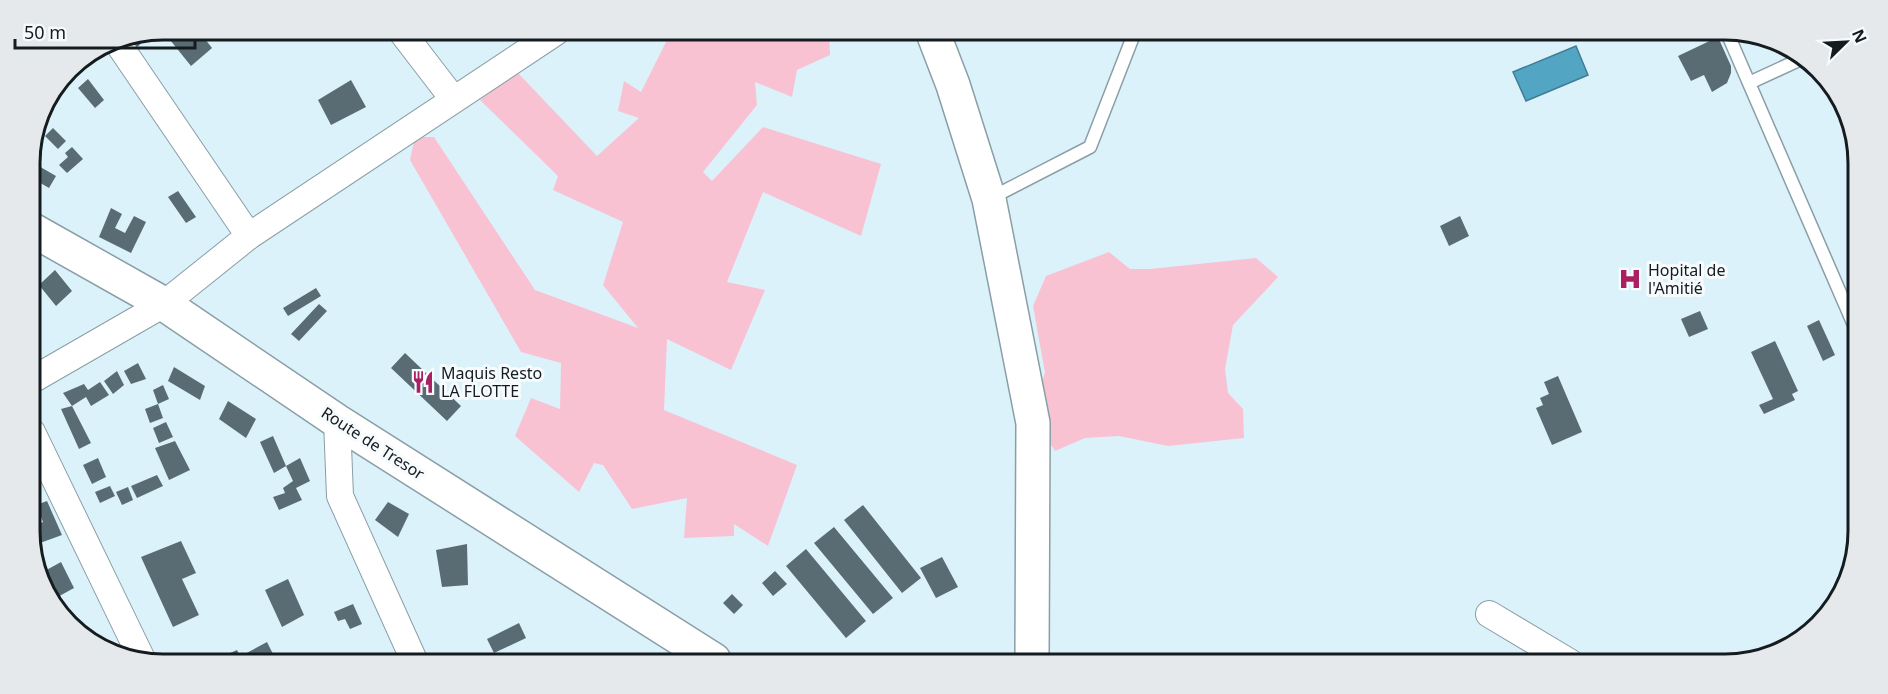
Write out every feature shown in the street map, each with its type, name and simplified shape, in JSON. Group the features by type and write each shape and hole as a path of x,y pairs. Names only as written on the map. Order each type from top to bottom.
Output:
{"street":[{"path":"408,40 454,100"},
{"path":"40,375 164,304 249,236 544,40"},
{"path":"936,40 953,84 989,199 1033,423 1032,653"},
{"path":"121,48 249,236"},
{"name":"Route de Tresor","path":"41,234 164,304 675,641 701,654"},
{"path":"164,304 714,654"},
{"path":"337,420 340,496 411,654"},
{"path":"40,449 138,650"},
{"path":"1489,614 1554,653"}],"lane":[{"path":"989,199 1090,147 1132,40"},
{"path":"1732,41 1848,310"},
{"path":"1749,83 1794,62"}],"shaded area":[{"path":"667,40 829,40 830,55 797,70 792,97 755,82 757,105 703,172 712,181 763,127 881,164 861,236 763,192 727,282 765,290 731,370 667,339 664,410 797,465 768,546 734,524 734,536 684,538 687,498 632,509 603,465 594,463 579,492 515,436 531,398 560,409 561,363 521,352 410,160 415,137 434,137 535,290 638,328 603,285 623,222 553,190 558,176 480,100 517,72 597,156 639,118 618,111 624,81 641,92"},
{"path":"1109,252 1130,269 1256,258 1278,277 1233,325 1225,369 1228,393 1243,409 1244,438 1168,446 1119,436 1085,438 1055,451 1031,414 1045,373 1033,306 1046,276"}],"water":[{"path":"1576,46 1588,75 1526,101 1513,72"}],"building":[{"path":"170,40 206,40 212,48 191,66"},
{"path":"1712,40 1719,40 1731,66 1727,83 1712,92 1704,75 1691,81 1678,56"},
{"path":"88,79 104,100 95,108 78,88"},
{"path":"351,80 366,107 331,125 318,100"},
{"path":"53,128 66,141 58,149 45,136"},
{"path":"72,147 83,159 67,173 59,165 68,157 65,153"},
{"path":"41,167 56,176 49,188 41,183"},
{"path":"178,191 196,217 186,223 168,197"},
{"path":"111,208 122,214 115,228 125,233 134,216 146,222 131,253 99,237"},
{"path":"1460,216 1469,236 1449,246 1440,226"},
{"path":"55,270 72,291 56,306 41,287 41,283"},
{"path":"316,288 321,296 288,316 283,308"},
{"path":"319,304 327,311 299,341 291,334"},
{"path":"1700,311 1708,329 1689,337 1681,319"},
{"path":"1819,320 1835,355 1823,361 1807,326"},
{"path":"1775,341 1798,391 1792,394 1795,400 1764,414 1759,405 1773,399 1751,352"},
{"path":"405,353 461,406 447,421 391,368"},
{"path":"138,363 146,379 131,384 124,371"},
{"path":"174,367 205,386 200,400 168,381"},
{"path":"117,371 124,385 113,394 104,381"},
{"path":"1558,376 1582,432 1552,445 1536,408 1543,405 1540,398 1549,394 1544,382"},
{"path":"100,382 109,395 91,406 86,397 72,406 63,393 84,384 88,390"},
{"path":"163,385 169,399 158,404 153,390"},
{"path":"228,401 256,419 246,438 219,419"},
{"path":"158,404 163,418 150,423 145,409"},
{"path":"72,406 91,443 79,449 61,409"},
{"path":"166,422 173,437 159,443 153,428"},
{"path":"273,436 286,466 274,473 260,442"},
{"path":"175,441 190,470 169,480 155,448"},
{"path":"98,458 106,477 92,484 83,465"},
{"path":"300,458 310,481 296,488 302,500 279,510 273,497 285,493 283,488 293,481 286,466"},
{"path":"157,475 163,486 137,498 131,486"},
{"path":"110,486 115,496 100,503 95,492"},
{"path":"128,487 133,500 122,505 116,492"},
{"path":"47,501 62,535 41,542 40,523 43,522 40,504"},
{"path":"388,502 409,514 398,537 375,520"},
{"path":"863,505 921,578 902,593 844,520"},
{"path":"834,527 893,598 873,614 814,543"},
{"path":"181,541 196,573 182,579 199,615 173,627 141,557"},
{"path":"467,544 468,585 442,587 436,550"},
{"path":"806,549 866,621 846,638 786,566"},
{"path":"942,557 958,587 936,598 920,568"},
{"path":"61,562 74,588 59,596 47,570"},
{"path":"775,571 787,584 773,596 762,583"},
{"path":"288,579 304,615 282,627 265,590"},
{"path":"732,594 743,605 734,614 723,603"},
{"path":"353,604 362,624 350,629 345,619 338,621 334,612"},
{"path":"519,623 526,638 494,653 487,639"},
{"path":"267,642 273,654 245,654"}],"place":[{"name":"Hopital de l'Amitié","path":"1630,279"},
{"name":"Maquis Resto LA FLOTTE","path":"423,382"}]}
